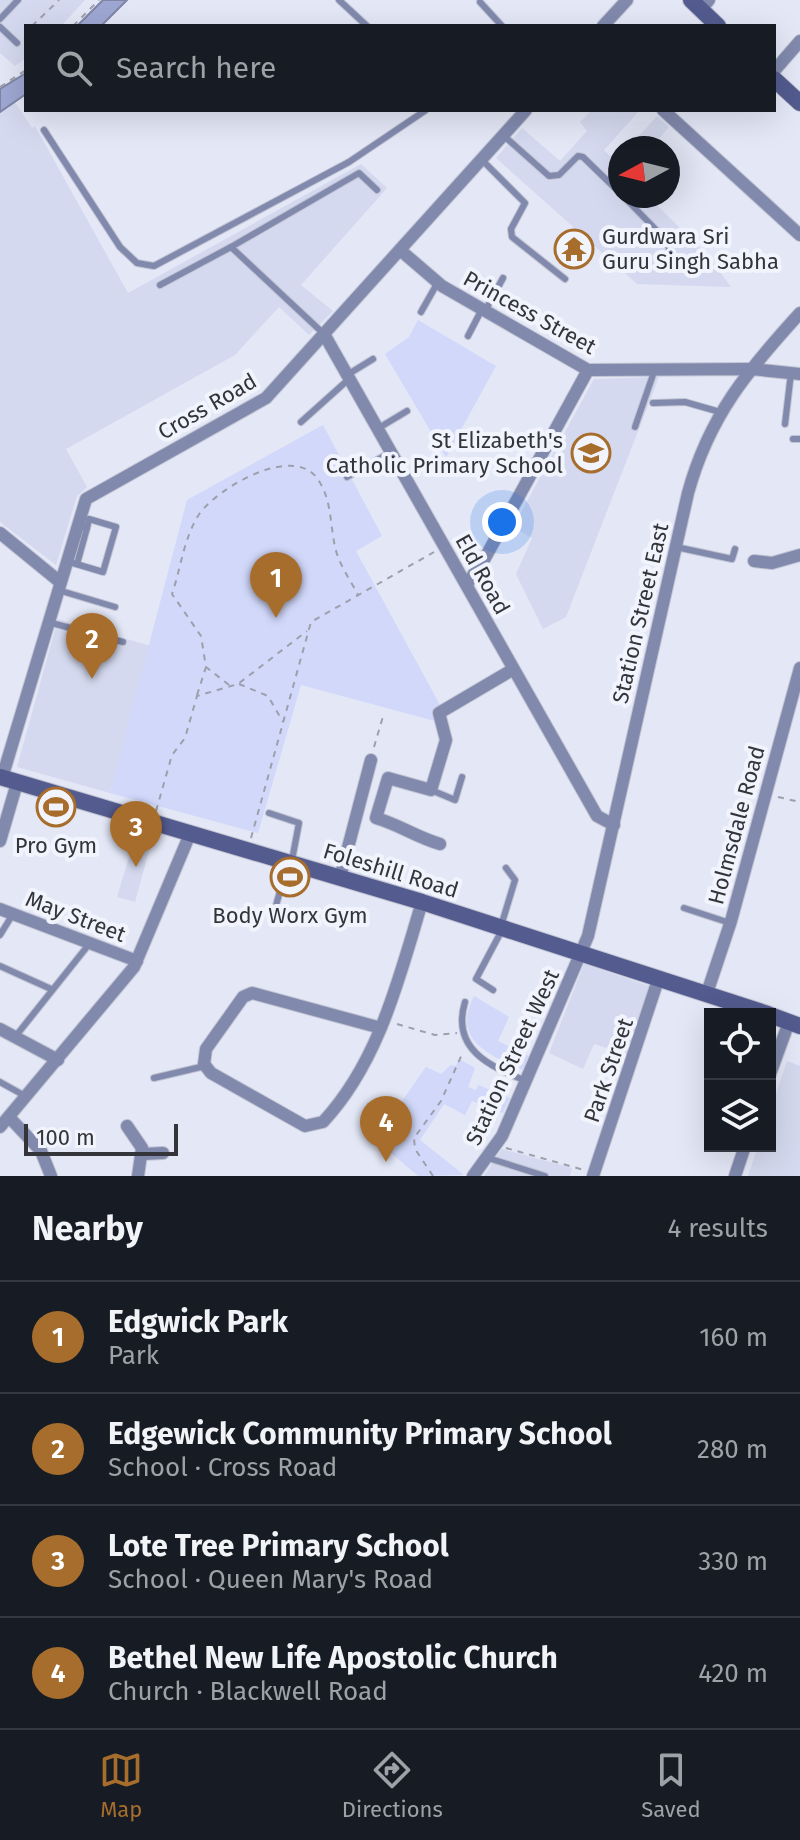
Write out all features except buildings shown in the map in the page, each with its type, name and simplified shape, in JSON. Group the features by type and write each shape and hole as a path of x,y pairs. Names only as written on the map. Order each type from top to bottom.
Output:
{"main road":[{"path":"700,3 716,24"},
{"path":"776,81 800,103"},
{"name":"Foleshill Road","path":"6,779 422,902 751,1008"}],"street":[{"path":"605,24 627,0"},
{"path":"776,69 800,41"},
{"name":"Cross Road","path":"0,841 6,779 48,622 59,586 72,563 89,496 266,398 524,112"},
{"path":"665,112 800,235"},
{"name":"Princess Street","path":"400,250 438,282 588,370 751,369 796,374"},
{"name":"Station Street East","path":"582,952 614,825 693,474 720,412 751,369 800,313"},
{"name":"Eld Road","path":"324,334 597,816 614,825"},
{"path":"467,584 485,558 588,370"},
{"path":"0,533 59,586"},
{"path":"764,576 760,562 800,555"},
{"name":"Holmsdale Road","path":"707,993 730,923 800,668"},
{"path":"440,844 412,836 403,826 376,818 388,778 431,790 446,740 439,713 512,670"},
{"path":"340,878 371,760"},
{"path":"51,1176 41,1151 5,1122 137,961 190,834"},
{"path":"384,1024 252,993 243,997 206,1049 205,1066 211,1073 305,1126 315,1126 325,1120 384,1024 422,902"},
{"name":"May Street","path":"6,911 137,961"},
{"name":"Station Street West","path":"473,1176 497,1146 582,952"},
{"name":"Park Street","path":"594,1175 659,977"},
{"path":"776,1062 794,1024"},
{"path":"0,1029 58,1060"},
{"path":"127,1126 143,1154 138,1176"},
{"path":"735,1176 743,1152"},
{"path":"143,1154 163,1153"}],"lane":[{"path":"339,0 365,24"},
{"path":"0,19 12,2"},
{"path":"480,2 500,24"},
{"path":"0,27 17,43"},
{"path":"44,130 120,247 137,263 154,266 349,162 423,112"},
{"path":"503,135 549,176 559,175 578,156 583,157 608,181"},
{"path":"481,159 525,203 511,229 512,237 565,279"},
{"path":"160,285 359,173 377,190"},
{"path":"635,208 668,242 671,264"},
{"path":"231,247 324,334"},
{"path":"468,336 503,278"},
{"path":"421,312 438,282"},
{"path":"301,422 348,377 373,359"},
{"path":"635,427 655,369"},
{"path":"785,424 796,374"},
{"path":"653,403 685,402 720,412"},
{"path":"377,429 407,411"},
{"path":"347,477 391,452"},
{"path":"72,563 103,572 116,527 89,519 82,527"},
{"path":"676,547 732,559 735,549"},
{"path":"59,586 115,607"},
{"path":"48,622 123,642"},
{"path":"431,790 455,800 462,777"},
{"path":"269,813 299,823 273,916"},
{"path":"493,990 476,979 502,927 515,880 506,868"},
{"path":"684,908 730,923"},
{"path":"0,935 6,911"},
{"path":"15,1037 90,943"},
{"path":"0,966 51,989"},
{"path":"465,1002 462,1032 467,1044 481,1059 526,1081"},
{"path":"154,1078 205,1066"},
{"path":"0,1082 27,1097"},
{"path":"488,1158 545,1176"}],"path":[{"path":"34,24 59,0"},
{"path":"75,24 99,0"},
{"path":"0,87 24,71"},
{"path":"152,823 172,755 185,738 206,667 201,636 172,594 198,515 216,494 285,463 299,465 317,478 330,504 338,556 358,595"},
{"path":"248,851 311,622 445,546"},
{"path":"238,684 307,630"},
{"path":"206,667 229,685"},
{"path":"197,696 238,684 268,696 283,722"},
{"path":"371,760 384,713"},
{"path":"765,794 800,802"},
{"path":"384,1024 435,1035 462,1032"},
{"path":"433,1176 415,1149 413,1140 441,1101 467,1044"},
{"path":"497,1146 594,1175"}],"shaded area":[{"path":"0,0 85,0 63,24 24,24 24,59 15,66 0,53"},
{"path":"103,0 127,0 103,24 79,24"},
{"path":"24,74 24,95 0,112 0,89"},
{"path":"15,102 32,128 35,126 128,293 361,164 387,188 301,285 333,311 309,335 279,307 235,355 66,449 87,487 77,496 56,565 0,522 0,112"},
{"path":"590,112 638,112 617,136 608,136 608,146 604,150 608,154 608,208 660,208 710,258 731,287 637,284 496,158 522,128 560,161 587,131 580,122"},
{"path":"657,116 669,127 661,136 639,136"},
{"path":"418,320 496,366 446,457 385,354 409,337"},
{"name":"St Elizabeth's Catholic Primary School","path":"659,377 566,617 543,629 516,574 532,538 513,527 594,379"},
{"path":"323,425 382,536 356,551 440,705 433,710 435,721 301,685 258,833 110,793 187,500"},
{"path":"58,619 151,646 110,793 17,767"},
{"path":"137,831 153,836 135,902 117,897"},
{"path":"584,964 652,987 628,1055 594,1044 583,1069 549,1053"},
{"path":"474,996 509,1017 498,1041 529,1056 523,1070 487,1052 471,1035 467,1024 468,1011"},
{"path":"459,1059 475,1068 468,1087 476,1090 478,1085 510,1098 503,1113 472,1101 465,1115 444,1104 420,1140 464,1175 418,1176 375,1139 426,1067 441,1074 451,1065 456,1066"},
{"path":"787,1061 800,1066 800,1176 748,1176 756,1152 776,1152 776,1093"},
{"path":"502,1149 572,1168 570,1176 484,1176"}],"place":[{"name":"Gurdwara Sri Guru Singh Sabha","path":"574,249"},
{"name":"St Elizabeth's Catholic Primary School","path":"591,453"},
{"name":"Edgwick Park","path":"276,618"},
{"name":"Edgewick Community Primary School","path":"92,679"},
{"name":"Pro Gym","path":"56,807"},
{"name":"Lote Tree Primary School","path":"136,867"},
{"name":"Body Worx Gym","path":"290,877"},
{"name":"Bethel New Life Apostolic Church","path":"386,1162"}]}
